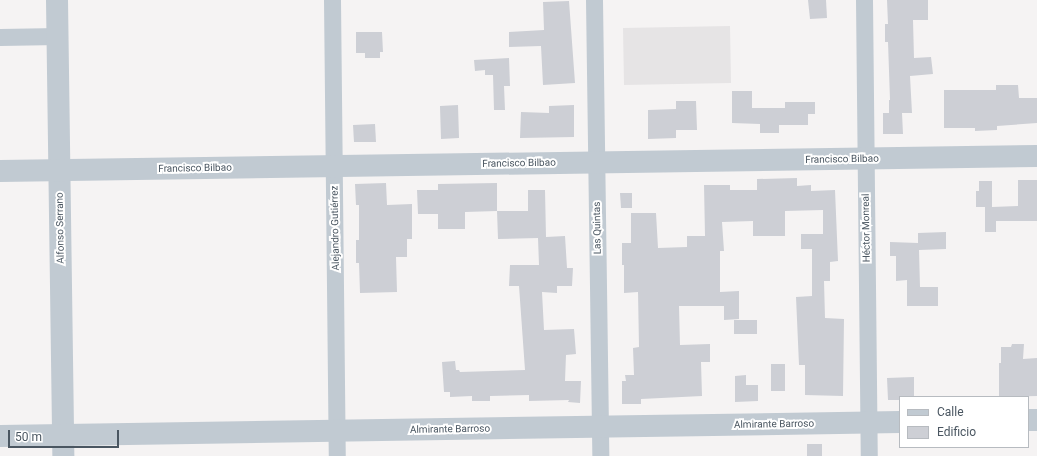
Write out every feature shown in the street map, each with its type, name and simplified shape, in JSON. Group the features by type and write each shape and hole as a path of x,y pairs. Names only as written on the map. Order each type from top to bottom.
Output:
{"street":[{"name":"Alfonso Serrano","path":"57,0 63,456"},
{"name":"Alejandro Gutiérrez","path":"332,0 337,456"},
{"name":"Las Quintas","path":"594,0 600,456"},
{"name":"Héctor Monreal","path":"864,0 869,456"},
{"path":"0,37 58,36"},
{"name":"Francisco Bilbao","path":"0,171 1037,156"},
{"name":"Almirante Barroso","path":"0,436 899,422"}],"shaded area":[{"path":"730,26 731,83 624,85 623,28"}],"building":[{"path":"808,0 826,0 827,18 810,19"},
{"path":"887,0 928,0 928,20 913,20 914,58 931,57 933,74 910,76 912,113 902,113 903,134 883,134 883,113 889,113 890,100 888,42 885,42 885,24 888,24"},
{"path":"569,1 575,83 543,85 541,46 509,47 509,32 544,30 543,2"},
{"path":"356,32 382,32 383,52 380,52 380,58 365,58 365,53 356,53"},
{"path":"509,58 510,86 504,86 505,110 494,110 493,75 485,75 485,70 475,71 474,60"},
{"path":"996,85 1018,85 1019,98 1037,98 1037,123 997,126 997,130 975,131 975,128 944,128 944,90 996,90"},
{"path":"732,91 752,91 752,108 785,108 785,102 815,102 815,114 808,114 808,125 779,125 779,133 760,133 760,124 732,123"},
{"path":"676,101 696,101 697,130 676,130 676,138 648,139 648,110 676,109"},
{"path":"458,105 459,138 441,139 440,106"},
{"path":"574,105 574,137 520,138 521,112 549,113 549,106"},
{"path":"375,124 376,142 354,142 353,125"},
{"path":"797,178 797,186 811,185 811,191 835,190 838,261 830,262 830,281 824,281 825,318 844,319 843,396 805,395 805,365 799,365 796,297 812,296 812,249 801,249 801,234 823,234 823,210 785,211 785,236 753,236 753,221 722,222 724,251 720,251 720,292 739,291 739,319 724,320 724,306 679,306 680,345 710,344 710,362 701,362 702,396 641,399 641,404 622,404 622,381 626,381 625,375 634,375 633,348 639,347 638,292 624,293 624,265 622,265 622,243 631,243 631,213 656,213 658,248 687,247 687,236 705,236 704,185 730,185 730,190 757,190 757,179"},
{"path":"1018,180 1037,180 1037,221 996,221 996,232 985,232 985,207 976,207 976,191 979,191 979,181 992,181 992,207 1018,206"},
{"path":"386,183 387,205 412,204 412,239 407,239 407,257 396,257 397,292 360,293 359,263 356,263 356,240 359,240 359,205 356,205 355,184"},
{"path":"497,183 497,211 465,212 465,229 438,229 438,214 418,214 417,190 438,190 438,184"},
{"path":"528,190 545,190 546,237 565,236 567,268 573,268 572,286 557,286 557,293 542,292 544,330 574,329 576,354 566,355 565,381 581,381 580,403 568,402 569,400 529,401 529,395 490,396 490,401 472,401 472,396 450,397 450,392 444,392 442,362 455,361 456,370 459,370 460,372 525,370 519,286 509,286 510,265 539,265 538,238 498,239 497,211 528,211"},
{"path":"620,193 632,193 632,208 621,208"},
{"path":"946,232 946,249 919,250 920,287 938,287 938,306 907,306 907,280 896,281 896,256 890,256 890,242 918,243 918,233"},
{"path":"734,320 757,320 757,334 734,334"},
{"path":"1012,344 1024,344 1023,359 1037,358 1037,396 999,396 999,363 1001,363 1001,347 1011,347"},
{"path":"771,364 785,364 785,391 771,391"},
{"path":"746,375 746,385 758,385 758,401 735,402 735,376"},
{"path":"914,377 914,396 899,396 899,400 888,400 887,378"},
{"path":"807,444 822,444 822,456 807,456"}]}
